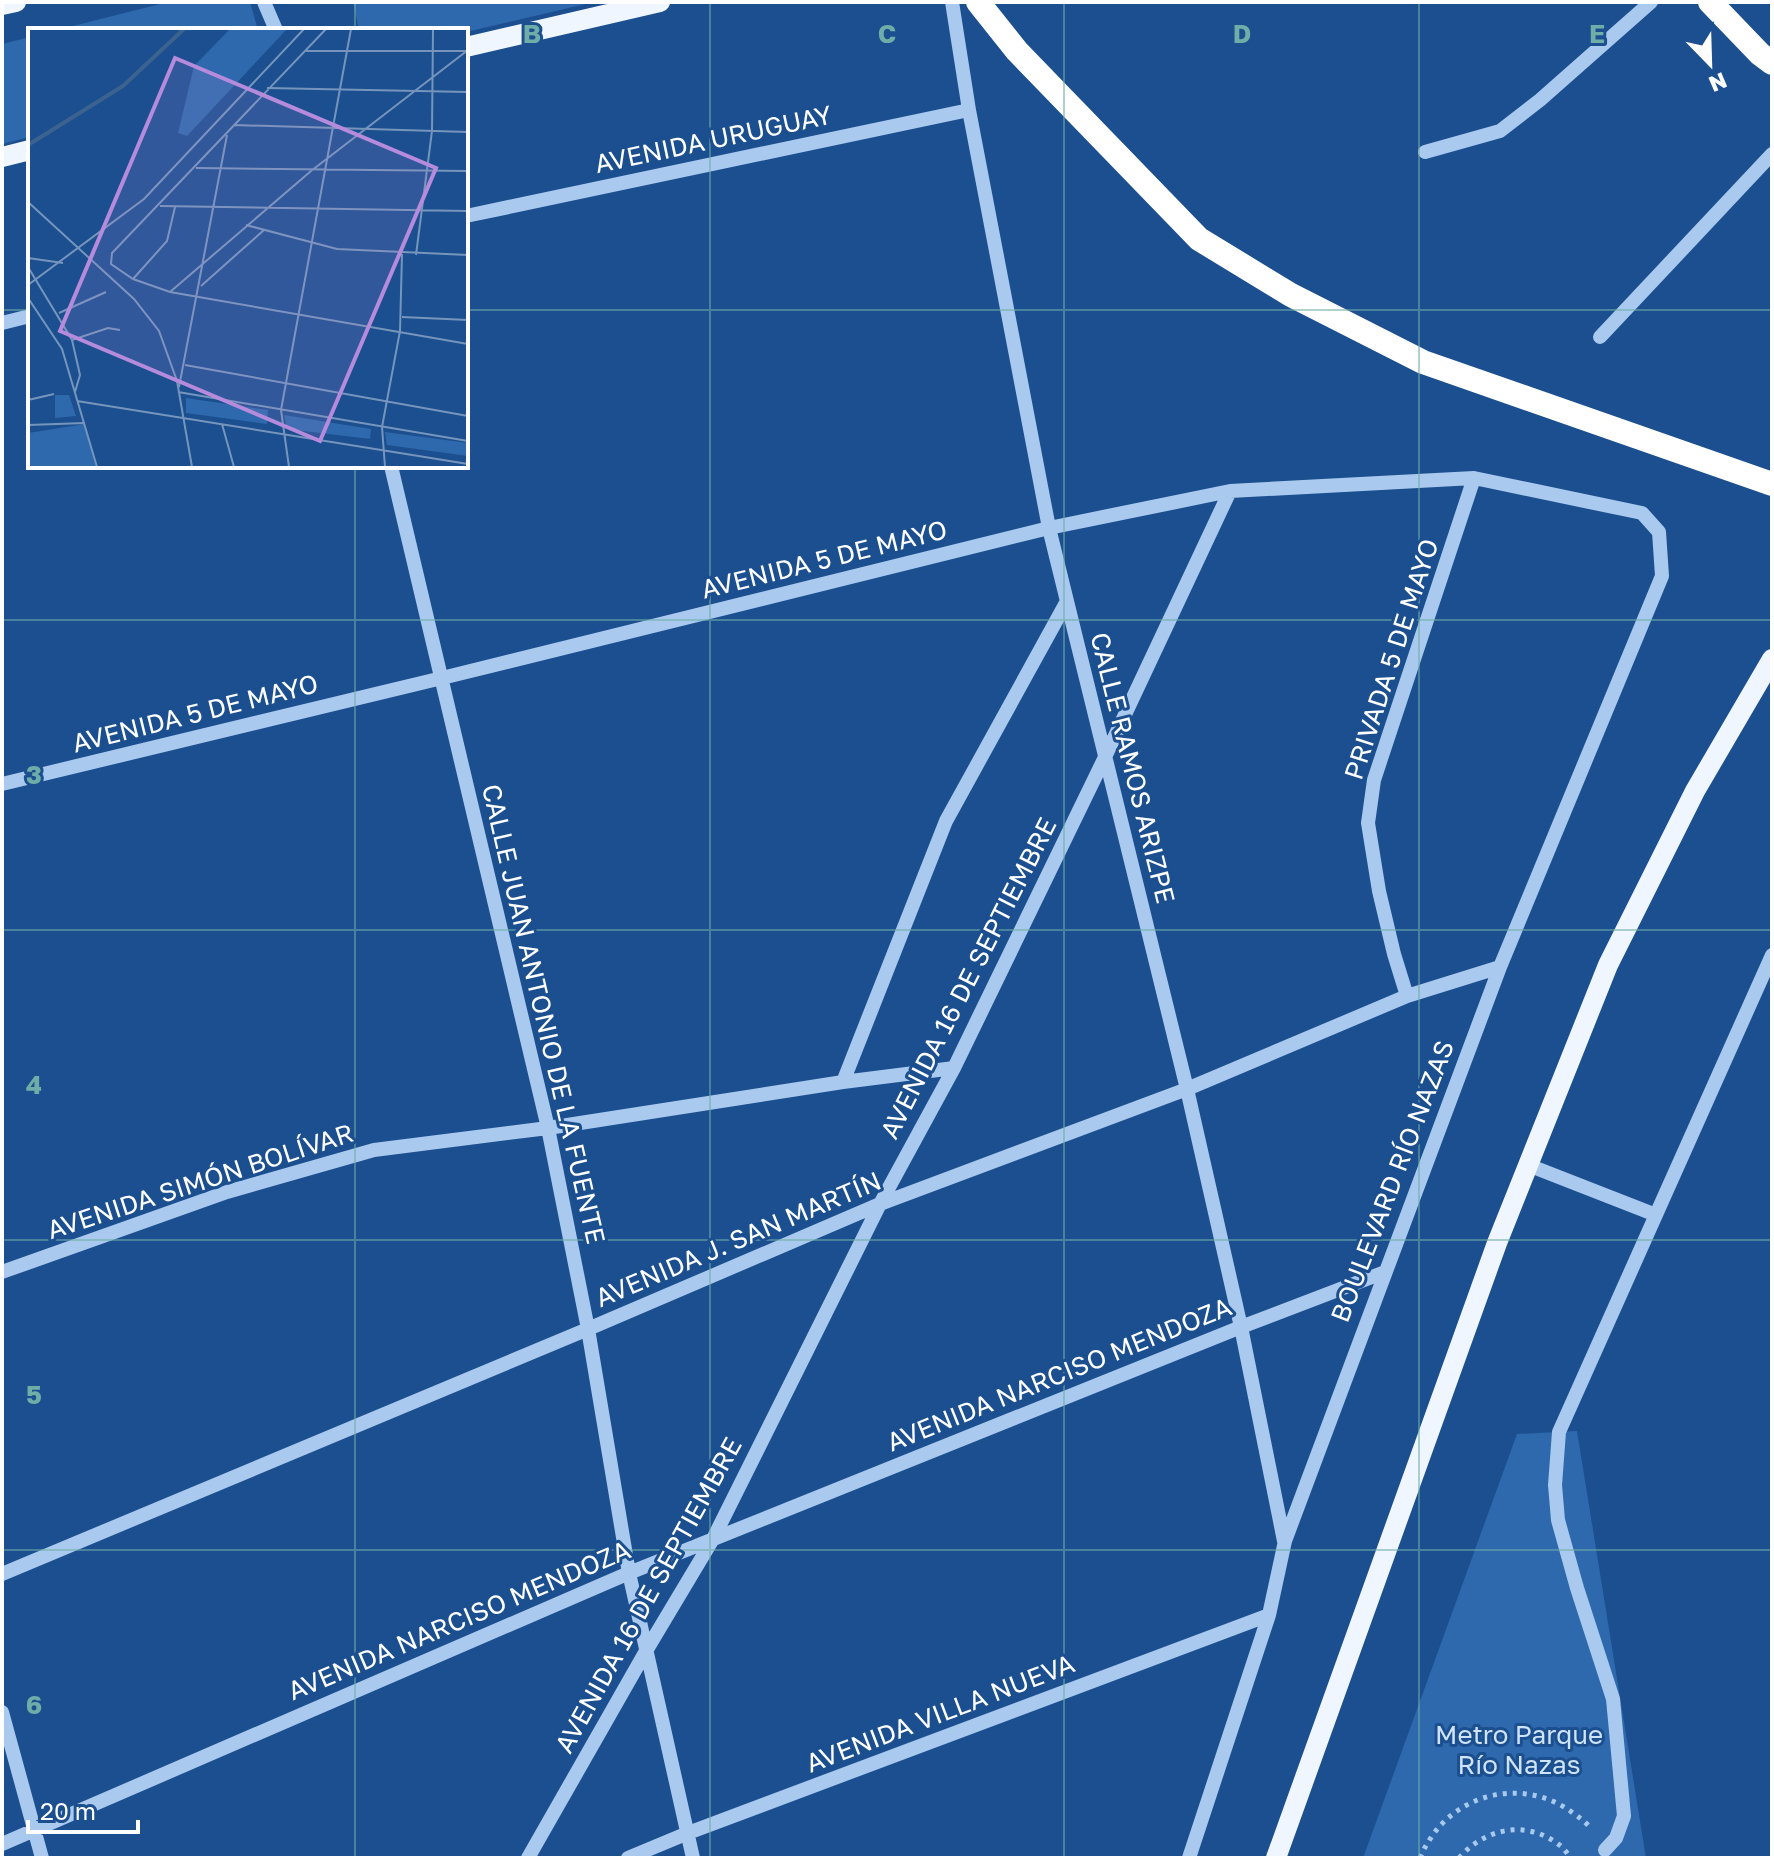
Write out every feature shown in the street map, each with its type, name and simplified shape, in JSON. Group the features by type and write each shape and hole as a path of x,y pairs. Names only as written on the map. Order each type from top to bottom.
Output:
{"highway":[{"path":"978,2 1017,51 1199,239 1291,295 1423,362 1772,484"},
{"path":"1710,2 1772,63"}],"main road":[{"path":"2,5 16,2"},
{"path":"468,47 660,2"},
{"path":"2,157 28,150"},
{"path":"1276,1858 1492,1258 1608,965 1695,791 1772,659"}],"street":[{"path":"264,2 275,28"},
{"name":"CALLE RAMOS ARIZPE","path":"952,2 969,110 1049,528 1187,1089 1285,1541"},
{"path":"1425,152 1500,131 1540,100 1651,2"},
{"name":"AVENIDA URUGUAY","path":"468,216 969,110"},
{"path":"1600,337 1772,154"},
{"path":"2,323 28,316"},
{"name":"CALLE JUAN ANTONIO DE LA FUENTE","path":"391,468 548,1128 588,1329 629,1573 693,1858"},
{"name":"AVENIDA 5 DE MAYO","path":"2,784 1049,528 1230,491 1474,478 1642,513 1659,532"},
{"name":"PRIVADA 5 DE MAYO","path":"1407,996 1379,891 1368,823 1374,780 1474,478"},
{"name":"AVENIDA 16 DE SEPTIEMBRE","path":"528,1858 713,1539 880,1204 954,1068 1230,491"},
{"name":"BOULEVARD RÍO NAZAS","path":"1189,1858 1269,1615 1285,1541 1500,967 1662,576 1659,532"},
{"path":"843,1082 946,821 1066,603"},
{"path":"1605,1850 1616,1838 1624,1816 1613,1699 1558,1520 1555,1485 1559,1432 1772,955"},
{"name":"AVENIDA J. SAN MARTÍN","path":"2,1574 880,1204 1187,1089 1407,996 1500,967"},
{"name":"AVENIDA SIMÓN BOLÍVAR","path":"2,1272 227,1192 374,1150 548,1128 954,1068"},
{"path":"1528,1165 1656,1215"},
{"name":"AVENIDA NARCISO MENDOZA","path":"2,1844 629,1573 1385,1272"},
{"name":"AVENIDA VILLA NUEVA","path":"628,1858 1269,1615"},
{"path":"2,1712 42,1858"}],"path":[{"path":"1420,1858 1422,1850 1441,1823 1467,1803 1498,1793 1530,1793 1561,1803 1587,1823 1605,1850"},
{"path":"1459,1858 1469,1846 1490,1834 1513,1829 1537,1832 1558,1843 1571,1858"}],"green space":[{"path":"168,2 250,2 257,28 65,28"},
{"path":"353,2 594,2 468,32 468,28 359,28"},
{"path":"28,38 28,138 2,144 2,44"},
{"name":"Metro Parque Río Nazas","path":"1577,1431 1646,1858 1363,1858 1517,1434"}]}
